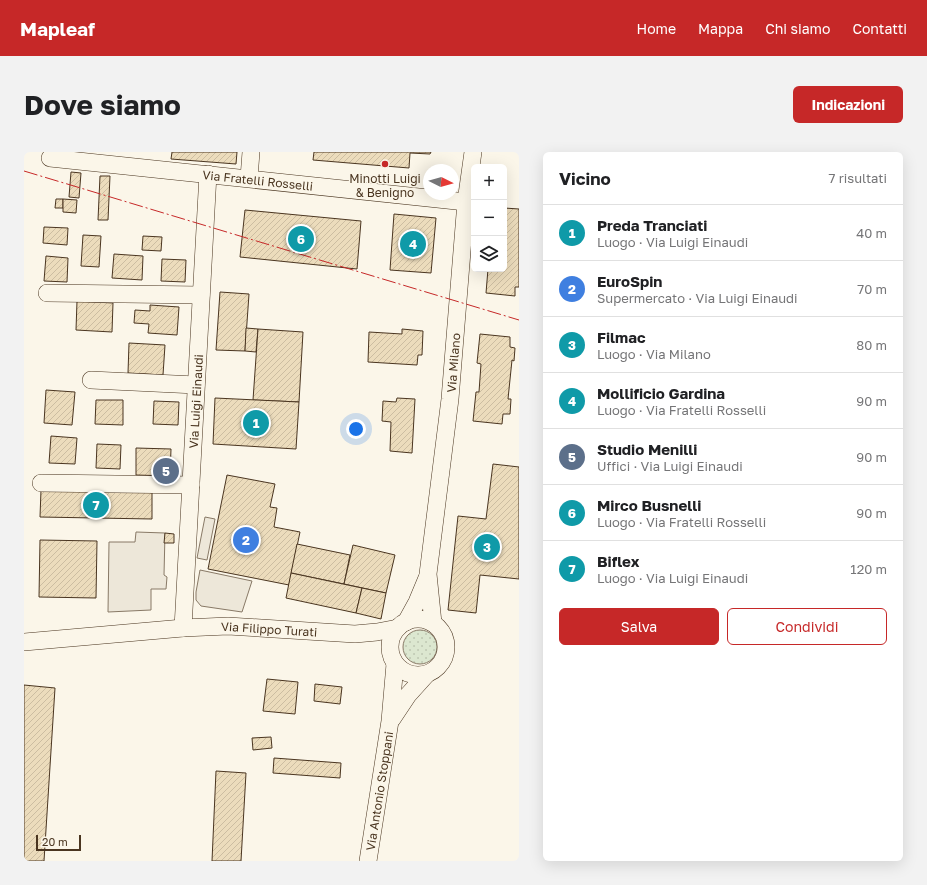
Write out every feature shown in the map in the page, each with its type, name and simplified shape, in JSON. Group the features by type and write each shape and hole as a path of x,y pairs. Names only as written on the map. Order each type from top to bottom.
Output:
{"street":[{"path":"249,178 251,152"},
{"name":"Via Milano","path":"433,623 428,574 450,399 466,202 473,152"},
{"name":"Via Fratelli Rosselli","path":"50,158 466,202"},
{"name":"Via Luigi Einaudi","path":"183,628 208,174"},
{"path":"47,292 201,294"},
{"path":"91,380 196,385"},
{"path":"41,483 191,485"},
{"name":"Via Milano","path":"402,625 417,602 428,574"},
{"path":"415,619 433,623 440,629 445,637 445,656 441,664 434,671 426,675 417,676 401,670 393,659 391,642 393,635 402,625 415,619"},
{"name":"Via Filippo Turati","path":"24,642 183,628 228,626 272,630 355,634 377,632 402,625"},
{"name":"Via Filippo Turati","path":"355,634 376,644 393,659"},
{"name":"Via Antonio Stoppani","path":"368,861 390,721 393,659"},
{"name":"Via Antonio Stoppani","path":"390,721 408,694 426,675"}],"green space":[{"path":"420,630 426,631 432,635 436,641 436,653 432,659 426,663 420,664 414,663 408,659 404,653 403,647 404,641 408,635 414,631"}],"shaded area":[{"path":"205,517 215,519 207,560 197,558"},
{"path":"136,532 165,533 164,575 167,577 166,589 151,589 151,610 108,612 109,542 135,542"},
{"path":"200,570 252,581 242,612 201,606 196,600"}],"building":[{"path":"172,152 237,152 236,164 171,159"},
{"name":"Minotti Luigi & Benigno","path":"314,152 431,152 430,154 410,153 409,168 313,160"},
{"path":"71,172 81,173 79,198 69,197"},
{"path":"100,176 110,176 108,220 98,220"},
{"path":"56,199 63,199 63,208 55,208"},
{"path":"63,199 77,200 76,213 63,212"},
{"path":"507,208 519,209 519,287 515,287 515,296 486,293 488,272 507,272"},
{"path":"245,210 361,221 357,269 240,257"},
{"path":"394,214 436,218 431,273 390,270"},
{"path":"44,227 68,228 67,245 43,243"},
{"path":"83,235 101,236 99,267 81,266"},
{"path":"143,236 162,237 161,251 142,250"},
{"path":"114,254 143,256 142,280 112,278"},
{"path":"46,256 68,258 67,282 44,281"},
{"path":"162,259 186,260 185,282 161,281"},
{"path":"220,292 249,294 245,351 216,350"},
{"path":"77,301 113,303 112,332 76,330"},
{"path":"150,305 179,307 177,335 148,333 149,324 134,323 135,310 150,311"},
{"path":"246,328 258,329 256,352 245,351"},
{"path":"258,329 303,332 299,402 253,400"},
{"path":"402,329 423,331 422,355 418,355 417,365 368,362 369,332 402,334"},
{"path":"480,334 510,337 510,347 515,348 514,361 512,360 508,399 511,399 510,414 503,414 502,424 473,421 476,392 479,392 481,364 477,363"},
{"path":"129,343 165,345 163,375 128,373"},
{"path":"46,390 75,392 72,425 44,423"},
{"path":"215,398 299,402 296,449 213,444"},
{"path":"397,398 415,399 412,453 390,451 391,422 382,421 383,401 396,402"},
{"path":"96,400 123,400 123,425 95,424"},
{"path":"154,401 179,402 178,425 153,424"},
{"path":"51,436 77,438 75,464 49,463"},
{"path":"97,444 121,445 120,469 96,468"},
{"path":"136,448 171,449 170,476 136,475"},
{"path":"493,464 519,467 519,579 480,575 476,613 448,610 458,516 486,519"},
{"path":"227,475 275,484 270,507 277,508 274,527 300,532 289,585 208,569"},
{"path":"41,490 152,492 152,519 40,517"},
{"path":"165,533 174,534 174,543 164,543"},
{"path":"40,540 97,541 96,598 39,597"},
{"path":"297,544 350,555 344,584 291,573"},
{"path":"353,545 395,555 386,593 344,584"},
{"path":"291,573 362,588 356,613 286,598"},
{"path":"362,588 386,593 381,619 356,613"},
{"path":"267,679 298,682 295,714 263,711"},
{"path":"315,684 342,687 340,704 314,701"},
{"path":"24,685 55,688 44,861 24,861"},
{"path":"271,737 272,748 253,750 252,738"},
{"path":"274,758 341,763 340,778 273,773"},
{"path":"216,771 246,773 241,861 212,861"}],"power":[{"path":"24,171 519,320"}],"place":[{"name":"Minotti Luigi & Benigno","path":"385,164"},
{"name":"Mirco Busnelli","path":"301,239"},
{"name":"Mollificio Gardina","path":"413,244"},
{"name":"Preda Tranciati","path":"256,423"},
{"name":"Studio Menilli","path":"166,471"},
{"name":"Biflex","path":"96,505"},
{"name":"EuroSpin","path":"246,540"},
{"name":"Filmac","path":"487,547"}]}
